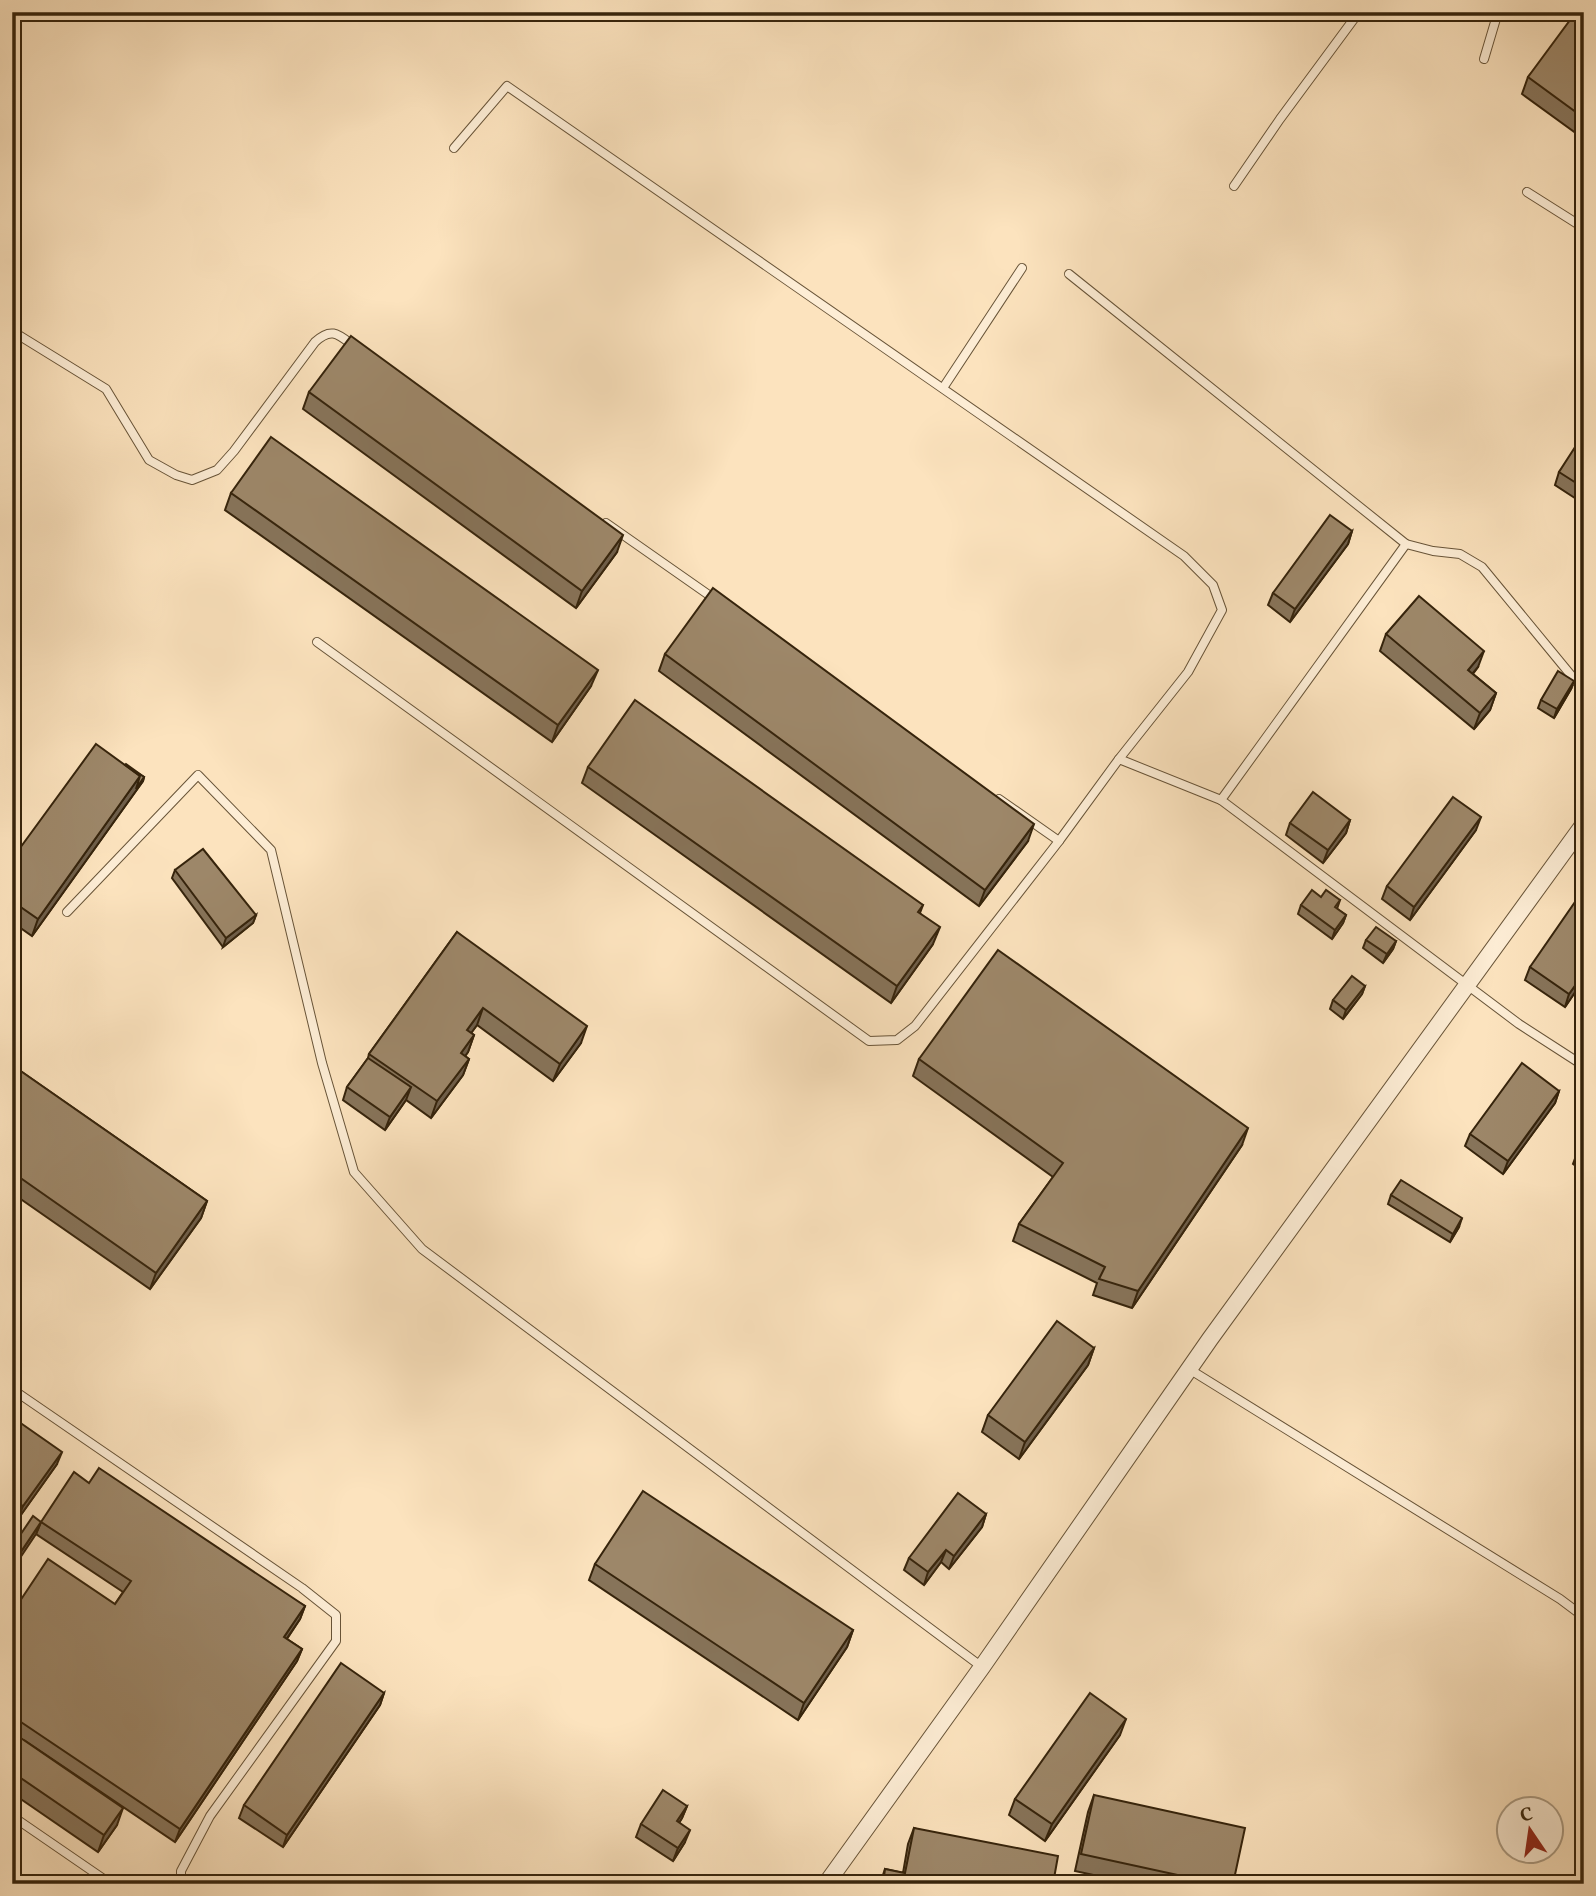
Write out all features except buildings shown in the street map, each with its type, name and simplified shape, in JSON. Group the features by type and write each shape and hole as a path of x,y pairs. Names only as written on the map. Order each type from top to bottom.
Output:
{"street":[{"path":"826,1884 982,1667 1189,1368 1584,824"}],"lane":[{"path":"1234,186 1359,12"},
{"path":"1484,59 1498,12"},
{"path":"317,642 869,1041 897,1040 915,1027 1188,672 1222,610 1213,585 1184,556 507,86 454,148"},
{"path":"1527,192 1584,228"},
{"path":"943,388 1021,268"},
{"path":"1069,274 1406,544 1460,554 1482,567 1584,691"},
{"path":"12,331 106,390 149,460 176,475 192,480 217,470 323,334 330,332 340,335 362,352"},
{"path":"602,520 728,608"},
{"path":"1221,800 1406,544"},
{"path":"1119,760 1221,800 1466,986 1584,1066"},
{"path":"67,912 198,775 271,850 322,1063 354,1172 422,1248 982,1667"},
{"path":"991,793 1059,841"},
{"path":"1189,1368 1560,1599 1584,1617"},
{"path":"12,1389 291,1580 336,1615 336,1641 210,1816 181,1871 181,1884"},
{"path":"12,1816 111,1884"}]}
